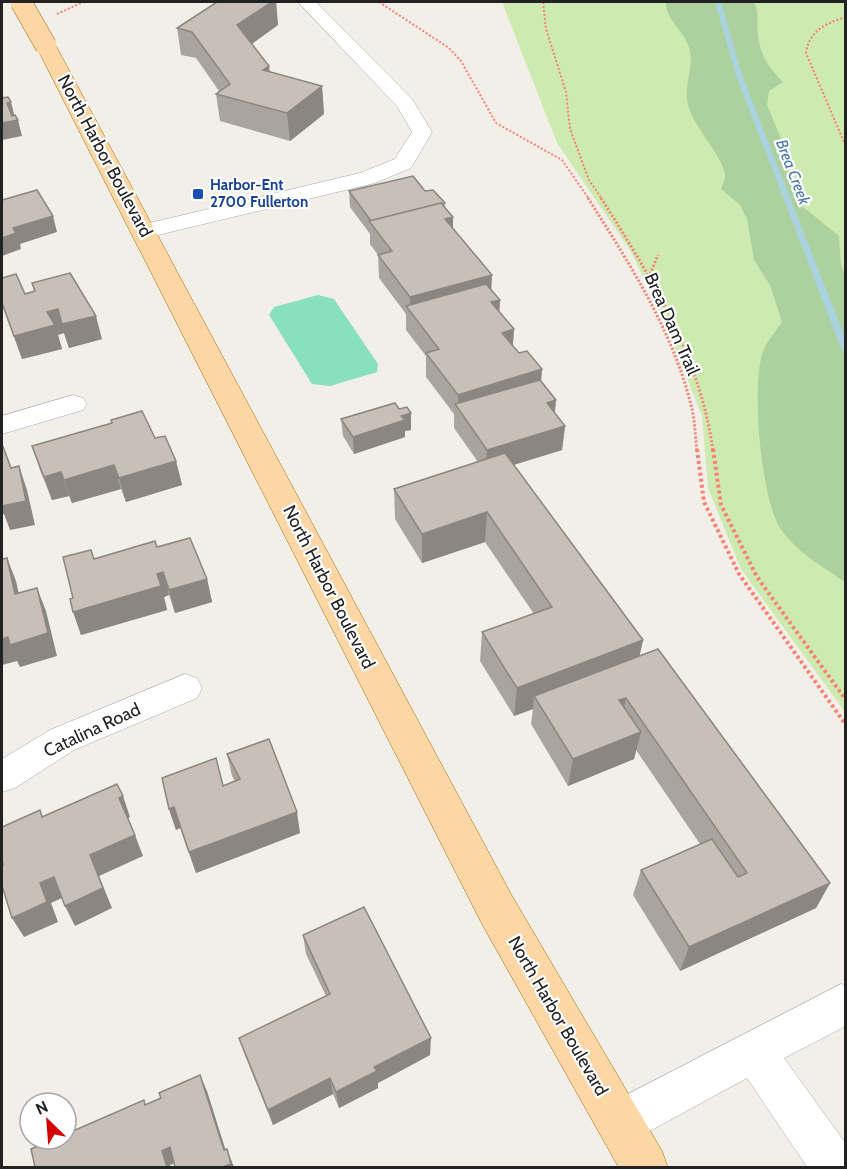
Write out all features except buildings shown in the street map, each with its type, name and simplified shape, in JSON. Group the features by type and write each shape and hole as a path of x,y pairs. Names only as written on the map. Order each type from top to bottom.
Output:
{"main road":[{"name":"North Harbor Boulevard","path":"21,2 145,231 497,910 645,1167"}],"street":[{"path":"145,231 367,178 403,163 422,132 405,103 307,2"},
{"path":"2,425 74,404"},
{"name":"Catalina Road","path":"2,777 62,740 185,688"},
{"path":"619,1123 841,1005 846,1006"},
{"path":"754,1051 835,1167"}],"path":[{"name":"Brea Dam Trail","path":"379,2 449,48 461,61 496,123 562,160 578,182 642,284 669,343 691,405 704,502 739,574 846,725"},
{"path":"543,2 546,29 566,92 570,129 589,180 650,274 686,349 709,418 721,505 736,539 773,601 846,700"},
{"path":"846,17 823,26 812,34 806,44 806,53 846,147"},
{"path":"650,274 658,255"}],"green space":[{"path":"502,2 845,2 845,712 741,569 708,488 702,416 663,318 630,250 557,143"},
{"path":"666,2 754,2 763,55 783,82 769,91 767,105 782,141 797,202 839,236 841,265 846,278 845,582 792,543 779,526 773,511 763,465 758,386 764,349 782,322 770,285 754,260 747,219 740,205 721,189 725,178 721,162 690,111 687,87 690,51 685,38 669,15"},
{"path":"318,295 334,299 378,364 377,372 330,386 312,384 269,315 274,307"}],"waterway":[{"name":"Brea Creek","path":"718,2 739,75 846,351"}],"place":[{"name":"Harbor-Ent 2700 Fullerton","path":"198,194"}]}
